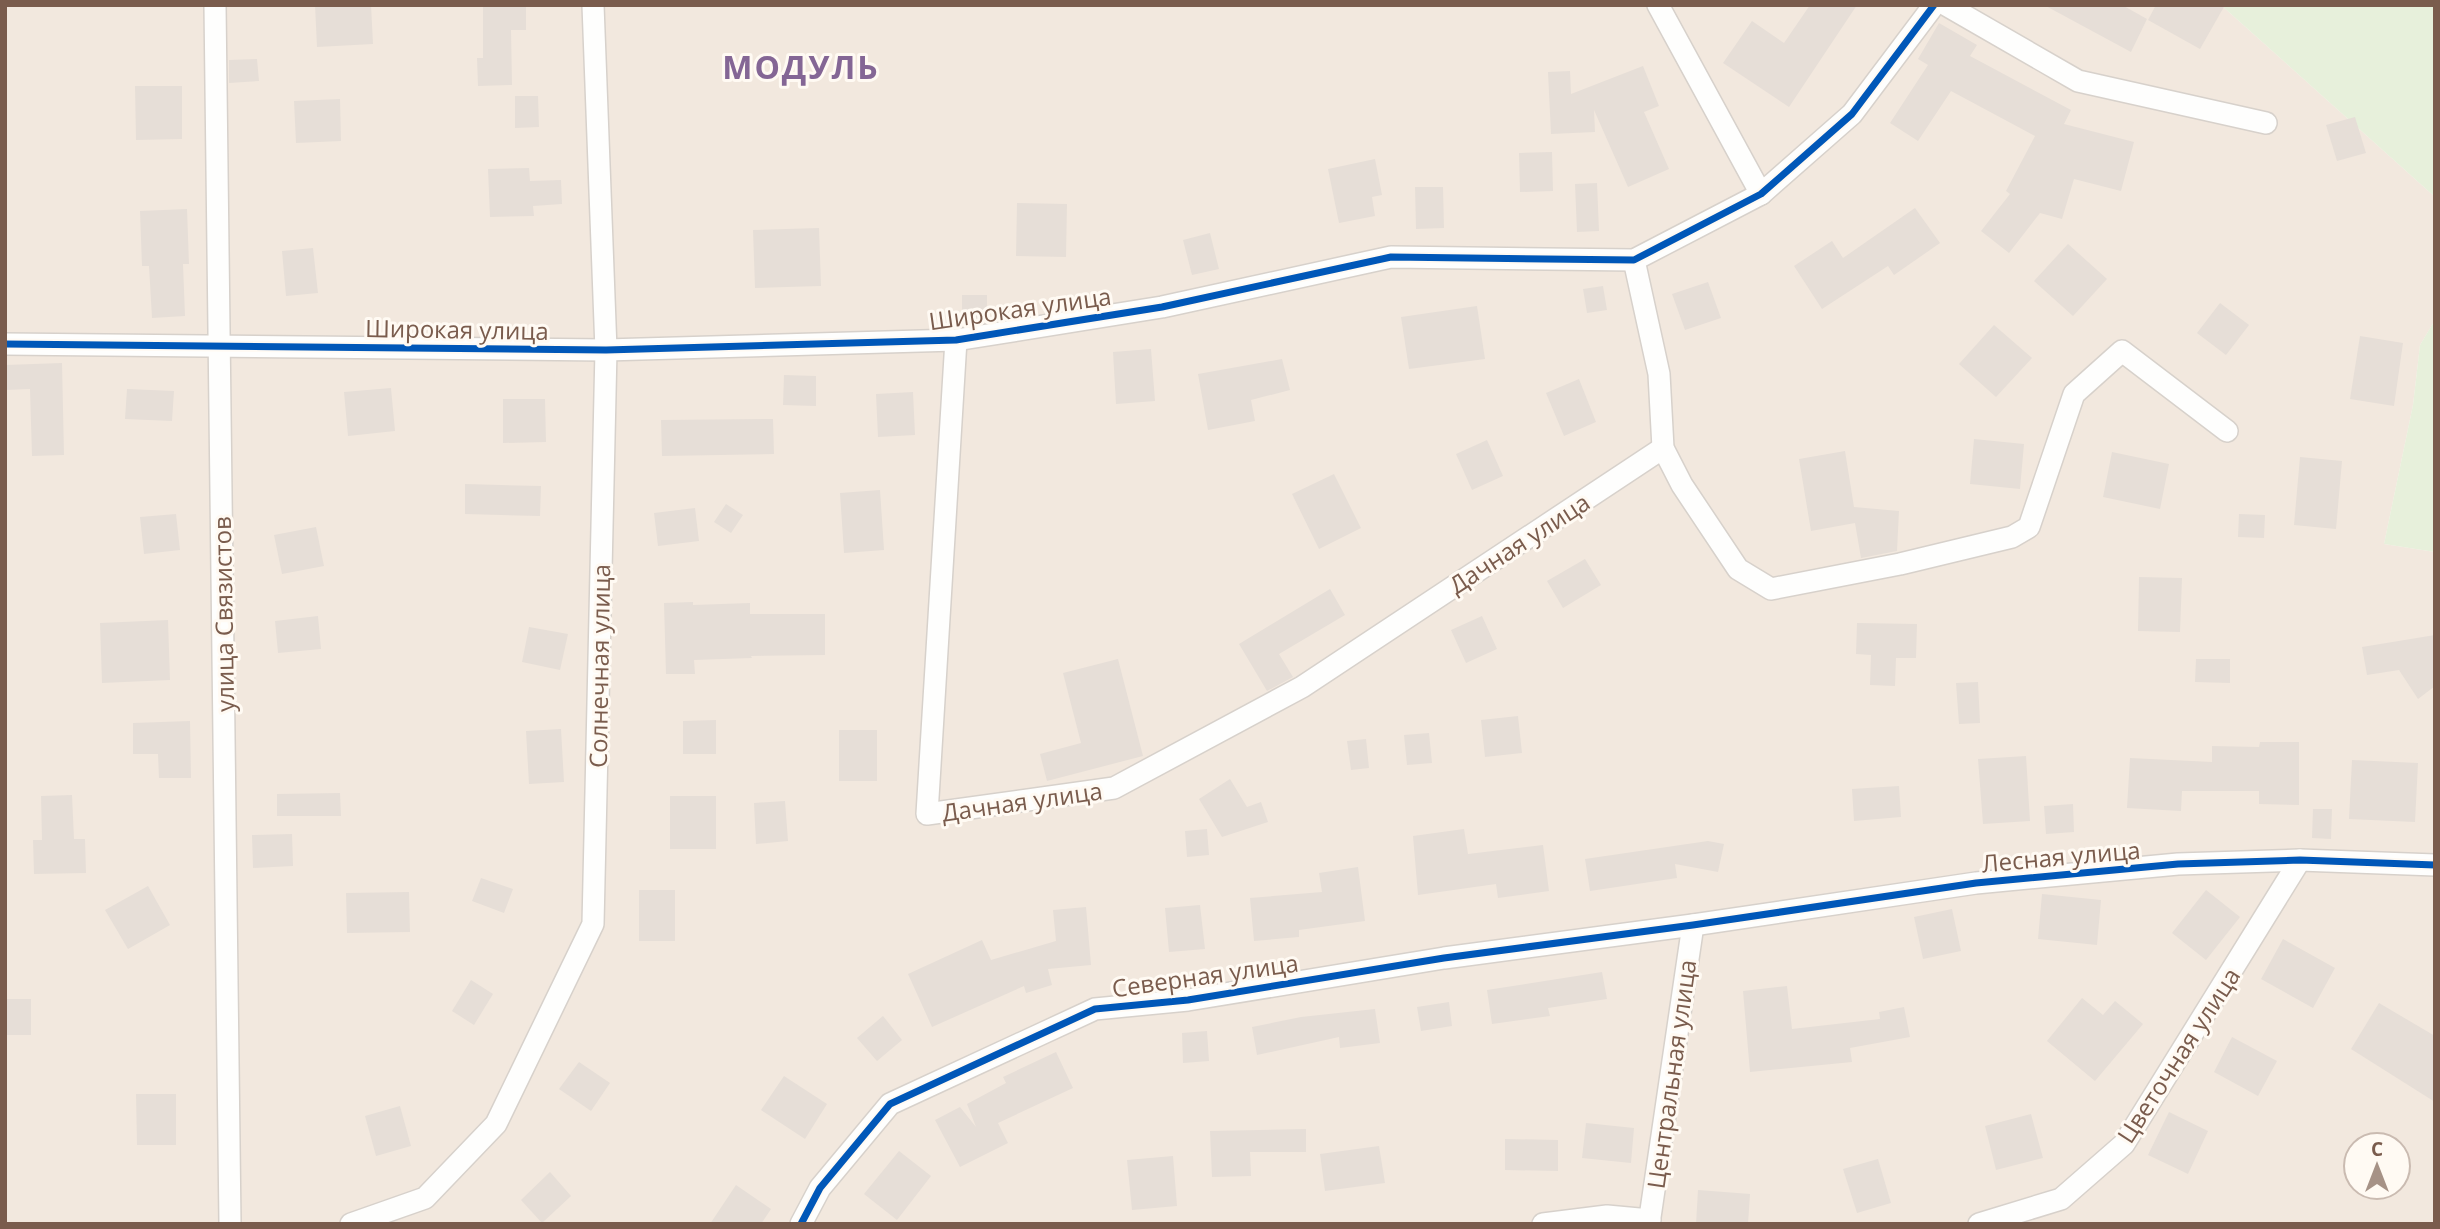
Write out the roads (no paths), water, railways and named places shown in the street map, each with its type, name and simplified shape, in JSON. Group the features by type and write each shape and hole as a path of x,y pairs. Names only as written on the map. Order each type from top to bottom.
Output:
{"street":[{"name":"улица Связистов","path":"215,5 230,1224"},
{"name":"Солнечная улица","path":"351,1224 425,1198 496,1124 593,923 606,350 593,5"},
{"path":"1658,5 1762,194"},
{"name":"Широкая улица","path":"5,344 606,350 956,340 1162,307 1391,257 1634,260 1762,194 1852,114 1934,5"},
{"path":"1946,5 2078,81 2266,123"},
{"path":"1634,260 1659,373 1662,448 1682,485 1738,569 1771,589 1900,564 2012,537 2029,527 2074,394 2122,351 2227,431"},
{"name":"Дачная улица","path":"956,340 927,814 1114,788 1301,687 1662,448"},
{"name":"Лесная улица","path":"1693,925 1976,883 2178,864 2301,860 2435,865"},
{"name":"Цветочная улица","path":"1979,1224 2061,1199 2124,1144 2301,860"},
{"name":"Центральная улица","path":"1650,1222 1693,925"},
{"name":"Северная улица","path":"801,1224 820,1188 890,1104 1095,1009 1188,1000 1444,958 1693,925"},
{"path":"1544,1224 1607,1216 1650,1222"}],"district":[{"name":"МОДУЛЬ","path":"801,66"}]}
